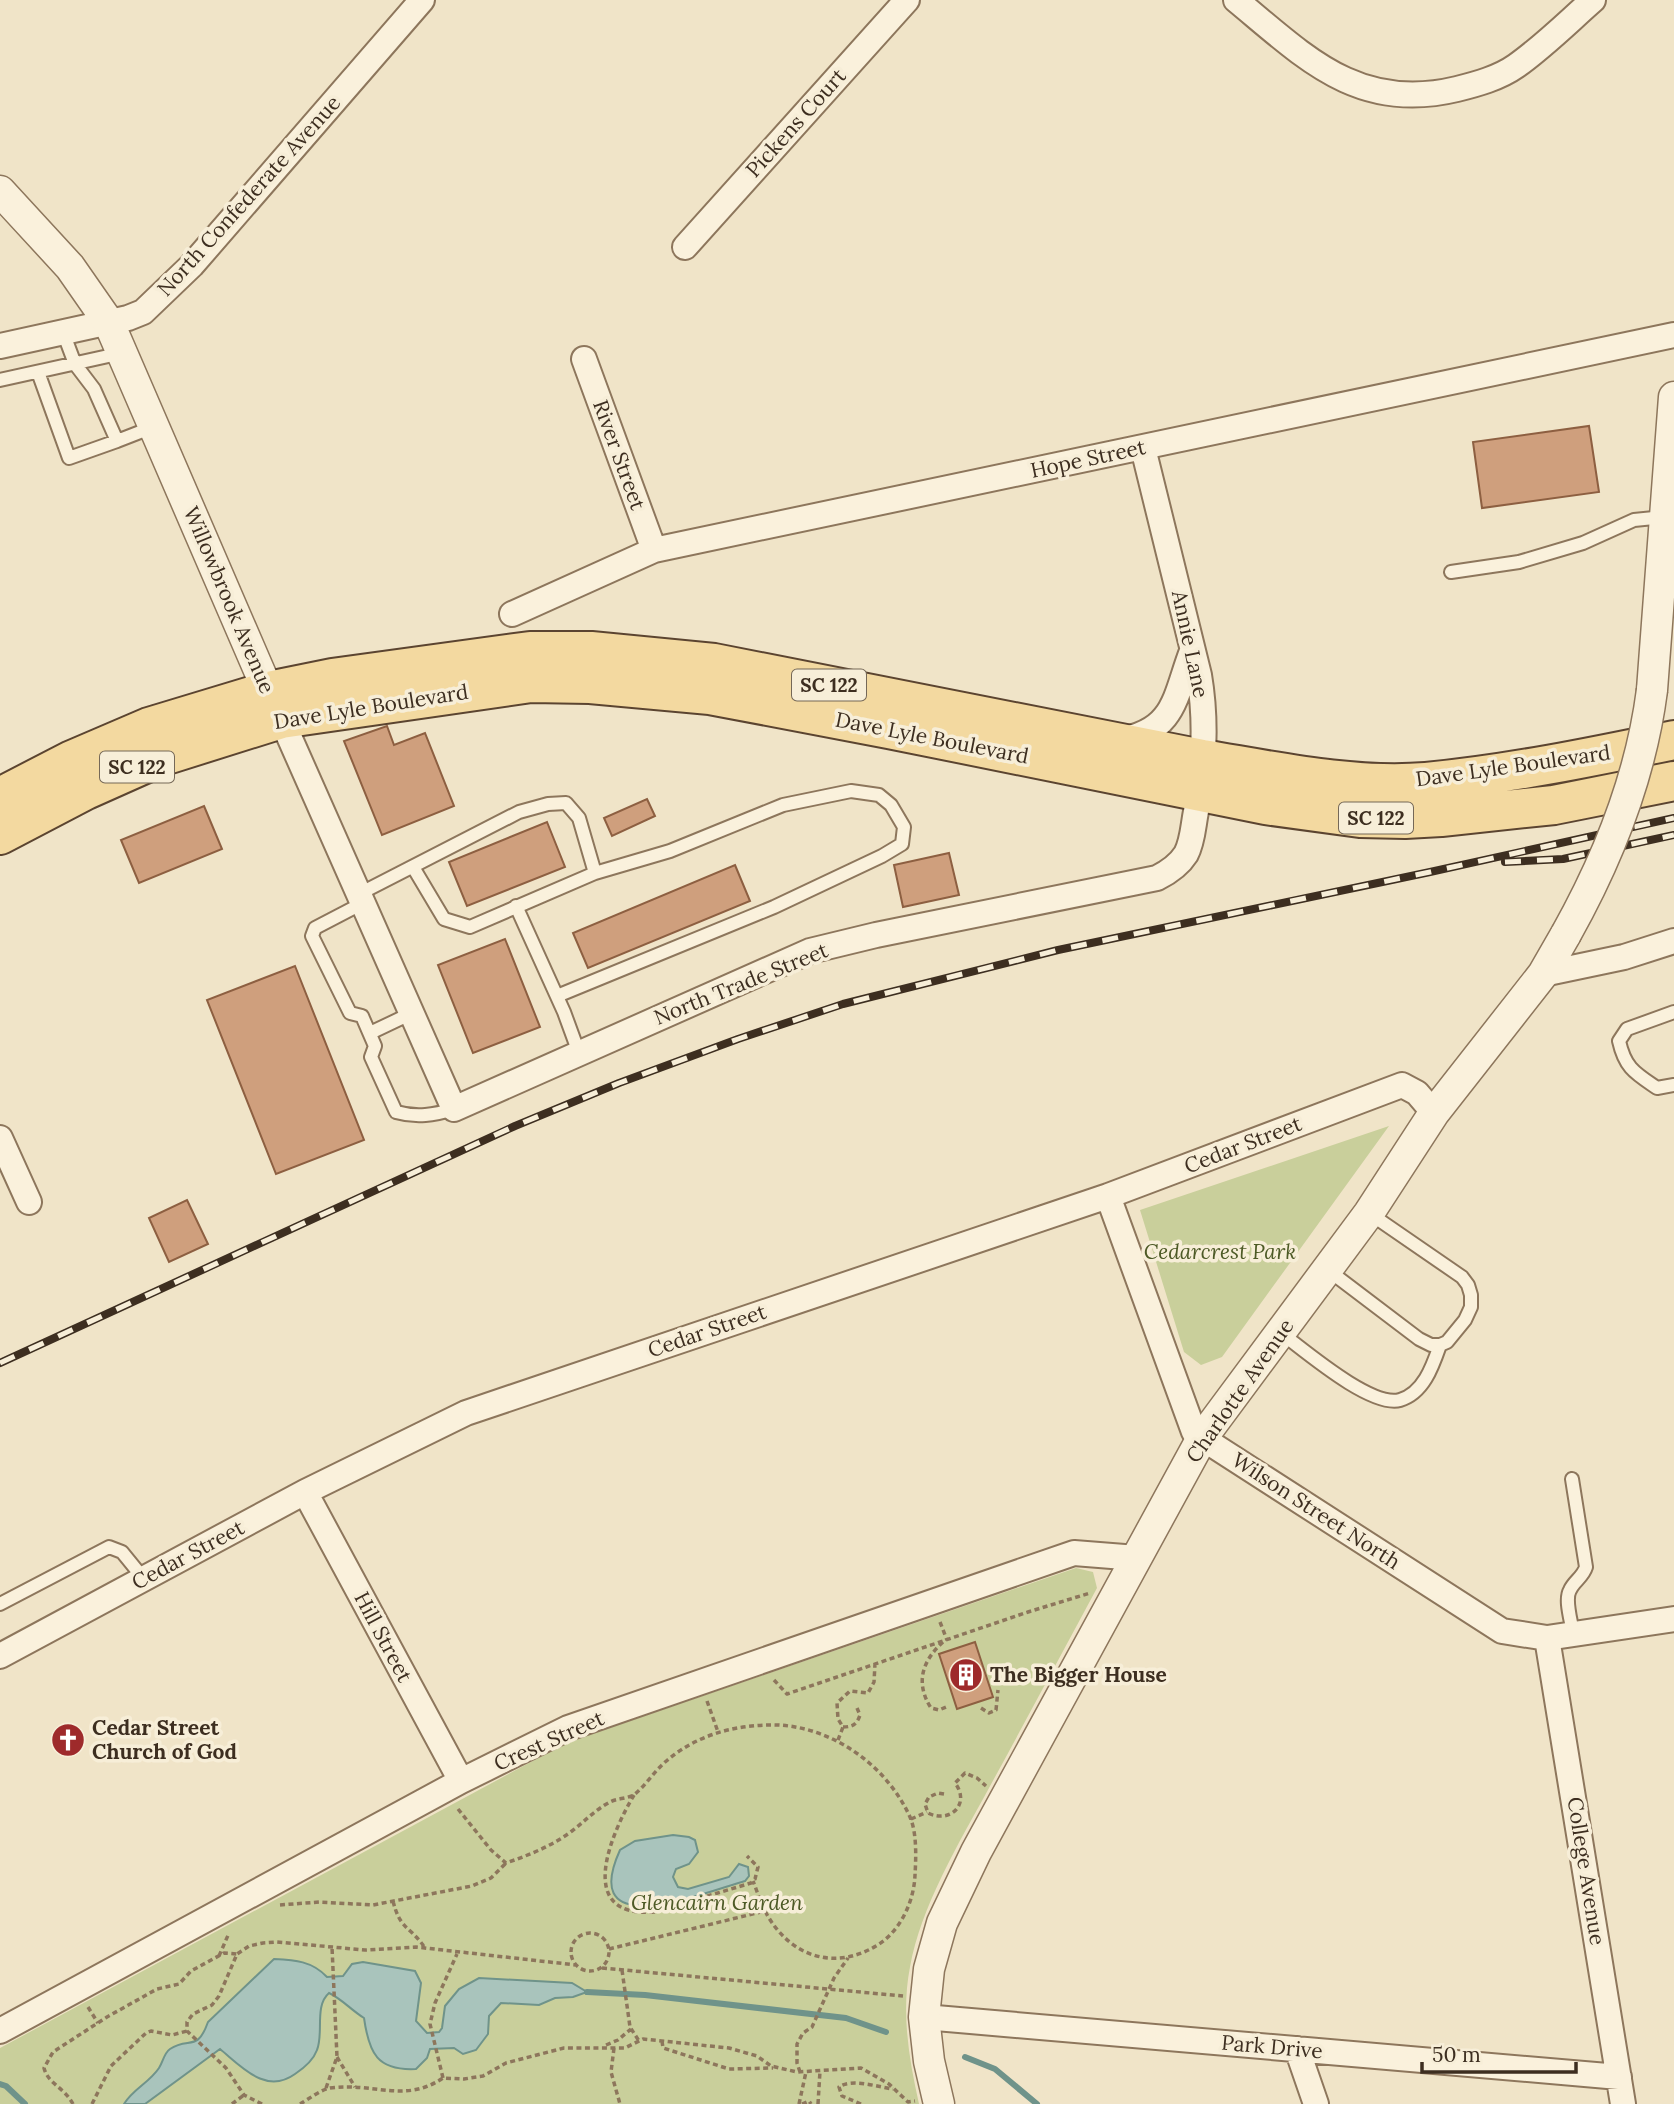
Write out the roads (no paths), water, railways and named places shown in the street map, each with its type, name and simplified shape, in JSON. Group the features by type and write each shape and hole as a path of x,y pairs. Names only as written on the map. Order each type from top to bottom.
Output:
{"main road":[{"name":"Dave Lyle Boulevard","path":"0,835 86,789 332,678 530,652 592,652 714,663 1112,741 1201,775 1314,813 1405,819 1554,805 1674,781"},
{"name":"Dave Lyle Boulevard","path":"0,797 72,760 149,727 275,705 531,683 590,684 710,695 889,729 1201,775 1284,773 1342,779 1424,782 1544,765 1674,740"}],"street":[{"name":"North Confederate Avenue","path":"0,346 109,323 143,312 192,265 422,0"},
{"name":"Pickens Court","path":"685,247 907,0"},
{"path":"1236,0 1313,63 1334,75 1381,92 1410,94 1444,92 1471,86 1505,73 1593,0"},
{"name":"Willowbrook Avenue","path":"0,191 70,267 109,323 454,1109"},
{"name":"Hope Street","path":"512,614 654,550 1674,335"},
{"name":"River Street","path":"584,359 654,550"},
{"name":"Charlotte Avenue","path":"938,2100 929,2061 925,2007 929,1969 942,1923 965,1876 1202,1438 1369,1213 1434,1112 1543,974 1590,891 1627,798 1646,735 1668,514 1674,397"},
{"name":"Annie Lane","path":"1124,885 1157,878 1170,872 1184,857 1193,830 1201,775 1204,707 1193,651 1143,448"},
{"path":"1112,741 1139,736 1163,721 1180,687 1193,651"},
{"name":"North Trade Street","path":"454,1109 810,951 889,932 1124,885"},
{"path":"1543,974 1624,957 1674,941"},
{"name":"Cedar Street","path":"0,1656 305,1492 466,1413 1108,1196 1402,1085 1417,1093 1434,1112"},
{"path":"0,1138 29,1202"},
{"name":"Wilson Street North","path":"1108,1196 1194,1432 1202,1438 1502,1631 1547,1638 1674,1619"},
{"name":"Hill Street","path":"305,1492 453,1786"},
{"name":"Crest Street","path":"0,2031 453,1786 568,1728 1074,1553 1138,1558"},
{"name":"College Avenue","path":"1547,1638 1623,2104"},
{"name":"Park Drive","path":"925,2007 1297,2049 1619,2077"},
{"path":"1297,2049 1316,2104"}],"lane":[{"path":"63,332 75,364 94,389 117,441"},
{"path":"0,380 122,353"},
{"path":"38,372 69,458 154,427"},
{"path":"1451,572 1519,562 1583,543 1634,520 1668,514"},
{"path":"413,867 444,919 470,927 595,873 670,851 783,805 851,791 879,795 891,805 904,827 902,844 882,856 774,907 556,996"},
{"path":"454,1109 430,1116 396,1112 371,1057 375,1046 370,1033 362,1016 350,1013 312,936 315,929 413,867 519,812 548,804 566,803 579,818 595,873"},
{"path":"516,906 579,1053"},
{"path":"1674,1012 1627,1029 1619,1041 1623,1059 1638,1076 1657,1088 1674,1085"},
{"path":"370,1033 412,1013"},
{"path":"1327,1270 1419,1339 1432,1345 1447,1342 1465,1320 1471,1307 1471,1295 1462,1277 1369,1213"},
{"path":"1280,1332 1357,1388 1392,1401 1408,1397 1425,1380 1432,1370 1440,1345"},
{"path":"1572,1479 1586,1567 1568,1596 1573,1634"},
{"path":"0,1604 109,1547 122,1552 144,1579"}],"water":[{"path":"673,1835 695,1840 698,1852 689,1864 676,1869 673,1877 678,1887 688,1889 729,1877 739,1864 748,1867 749,1876 745,1881 703,1894 651,1905 630,1904 616,1896 611,1879 620,1850 635,1841"},
{"path":"274,1959 309,1965 327,1977 343,1976 352,1964 363,1962 415,1971 421,1983 416,2021 427,2033 439,2032 445,2006 459,1989 479,1978 572,1983 587,1992 573,1997 555,1998 539,2005 501,2003 489,2016 488,2034 476,2050 463,2054 454,2048 430,2049 427,2058 416,2069 392,2067 377,2057 369,2041 364,2018 329,1993 324,1998 320,2012 317,2050 305,2067 284,2080 264,2080 255,2076 220,2049 145,2104 124,2104 155,2073 168,2051 177,2045 196,2041 208,2022"}],"waterway":[{"path":"587,1992 645,1995 846,2018 886,2032"},
{"path":"965,2057 995,2069 1037,2104"},
{"path":"0,2084 6,2086 25,2104"}],"railway":[{"path":"0,1363 515,1126 619,1083 843,1004 1058,950 1674,818"},
{"path":"1505,862 1563,859 1674,835"}],"place":[{"name":"The Bigger House","path":"966,1675"},
{"name":"Cedar Street Church of God","path":"68,1740"}],"park label":[{"name":"Cedarcrest Park","path":"1220,1252"},
{"name":"Glencairn Garden","path":"717,1903"}]}
